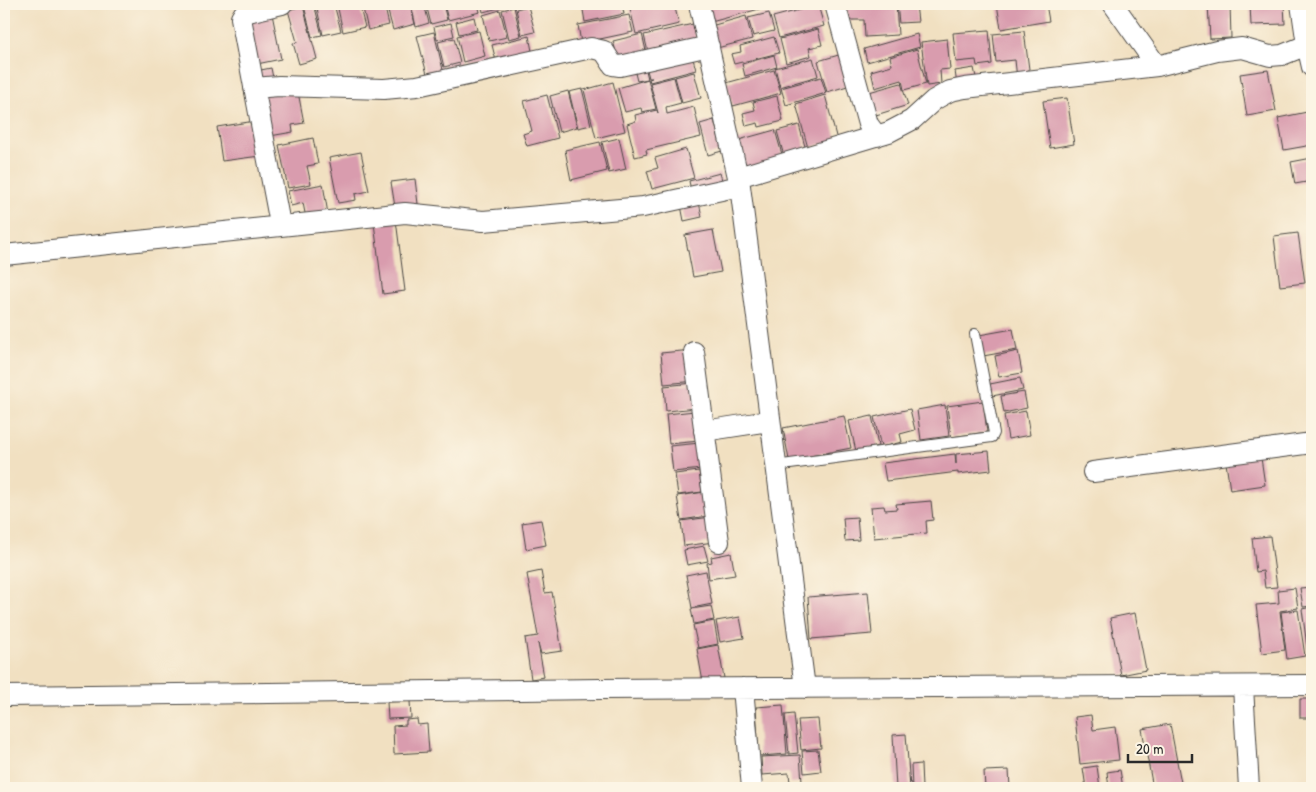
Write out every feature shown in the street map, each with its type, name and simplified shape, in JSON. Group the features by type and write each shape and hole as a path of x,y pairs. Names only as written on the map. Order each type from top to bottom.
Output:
{"street":[{"path":"280,224 242,27 242,15 282,4"},
{"path":"699,4 739,182 805,688"},
{"path":"834,4 868,124 877,136"},
{"path":"1113,4 1157,66"},
{"path":"1302,4 1312,67"},
{"path":"4,255 280,224 405,213 482,222 643,207 739,182 877,136 912,120 934,100 950,91 1157,66 1242,48 1270,56 1282,55 1307,45"},
{"path":"254,88 279,86 384,89 417,86 591,48 604,51 613,64 620,66 709,46"},
{"path":"694,352 719,542"},
{"path":"704,432 769,421"},
{"path":"1093,472 1312,443"},
{"path":"4,696 743,688 1243,687 1312,685"},
{"path":"1243,687 1249,788"},
{"path":"743,688 752,788"}],"lane":[{"path":"775,466 992,437 994,433 975,334"}],"building":[{"path":"314,4 322,35 312,37 304,6"},
{"path":"316,4 334,4 341,31 323,35"},
{"path":"337,4 359,4 365,27 343,32"},
{"path":"362,4 384,4 389,25 368,30"},
{"path":"386,4 410,4 415,24 393,30"},
{"path":"411,4 424,4 429,23 416,27"},
{"path":"426,4 443,4 447,20 431,24"},
{"path":"444,4 478,4 480,12 448,20"},
{"path":"481,4 510,4 511,5 483,12"},
{"path":"582,4 622,4 624,14 585,22"},
{"path":"629,4 674,4 679,24 636,34"},
{"path":"707,4 762,4 763,8 711,22"},
{"path":"846,4 896,4 898,35 865,37 864,20 847,20"},
{"path":"897,4 916,4 918,22 899,23"},
{"path":"997,4 1046,4 1049,21 1001,29"},
{"path":"1208,4 1230,4 1231,38 1210,39"},
{"path":"1250,4 1284,4 1285,24 1251,25"},
{"path":"818,5 824,26 779,38 773,17"},
{"path":"303,6 317,59 299,64 293,43 297,42 288,10"},
{"path":"528,6 535,32 522,35 516,9"},
{"path":"514,7 521,36 509,39 502,10"},
{"path":"500,10 507,37 489,41 483,15"},
{"path":"769,13 774,31 753,36 748,18"},
{"path":"272,14 281,59 257,64 248,18"},
{"path":"629,15 633,32 581,43 578,25"},
{"path":"746,16 752,39 717,48 711,26"},
{"path":"474,17 477,30 459,34 456,22"},
{"path":"451,23 454,36 437,40 434,27"},
{"path":"693,24 698,45 649,56 644,35"},
{"path":"818,29 822,45 809,48 811,56 786,63 780,39"},
{"path":"989,30 992,64 977,66 976,60 956,62 953,33"},
{"path":"479,31 485,56 463,62 457,36"},
{"path":"1024,31 1030,77 1017,79 1015,60 996,62 993,34"},
{"path":"434,32 444,74 428,78 417,36"},
{"path":"642,34 647,55 619,62 613,41"},
{"path":"917,34 920,47 867,62 864,49"},
{"path":"529,36 533,56 496,61 492,45"},
{"path":"774,37 779,53 734,64 731,54 741,52 740,46"},
{"path":"454,38 460,63 444,67 438,42"},
{"path":"947,39 950,69 940,70 941,84 927,86 921,42"},
{"path":"917,49 926,84 904,90 902,80 875,88 871,71 892,65 890,57"},
{"path":"842,54 851,85 827,92 818,61"},
{"path":"692,55 696,70 650,82 649,79 652,78 649,78 646,66"},
{"path":"774,55 777,67 745,76 742,64"},
{"path":"813,58 818,76 780,87 775,68"},
{"path":"645,66 648,79 637,81 634,69"},
{"path":"271,68 274,83 259,86 256,71"},
{"path":"974,68 977,82 957,85 955,71"},
{"path":"774,70 781,93 733,106 726,83"},
{"path":"1268,70 1276,111 1247,116 1240,74"},
{"path":"694,72 701,98 682,103 675,77"},
{"path":"674,77 681,103 666,107 667,114 694,107 701,137 646,150 647,154 635,157 627,124 636,121 635,115 657,110 658,113 650,83"},
{"path":"821,77 826,93 786,105 781,88"},
{"path":"648,79 656,109 642,112 641,108 625,112 618,88"},
{"path":"613,82 625,131 596,138 584,90"},
{"path":"901,83 908,105 876,115 869,92"},
{"path":"582,89 591,125 578,128 569,92"},
{"path":"568,91 577,127 559,132 550,96"},
{"path":"298,92 304,123 292,125 293,132 270,136 262,93"},
{"path":"547,95 558,138 527,146 523,134 532,131 524,101"},
{"path":"825,95 837,140 808,148 796,104"},
{"path":"777,96 783,121 759,127 758,123 746,126 743,113 755,110 753,102"},
{"path":"1067,98 1074,144 1050,148 1043,101"},
{"path":"1312,111 1312,145 1284,150 1278,118"},
{"path":"714,120 722,151 708,155 700,124"},
{"path":"255,121 260,156 222,161 217,127"},
{"path":"799,125 806,150 784,156 777,131"},
{"path":"775,130 783,158 743,169 735,141"},
{"path":"313,138 318,164 307,166 311,184 288,188 279,145"},
{"path":"619,138 626,169 609,173 602,142"},
{"path":"600,142 607,171 571,180 565,150"},
{"path":"686,149 694,178 652,189 647,171 658,168 655,158"},
{"path":"361,152 369,191 355,194 356,200 338,203 329,158"},
{"path":"1312,158 1312,181 1295,184 1291,162"},
{"path":"720,173 724,187 692,195 689,181"},
{"path":"415,179 418,204 395,207 391,182"},
{"path":"323,184 328,214 306,218 303,203 291,206 288,191"},
{"path":"698,197 702,217 684,221 680,200"},
{"path":"396,220 405,291 383,294 374,223"},
{"path":"713,230 721,272 693,277 685,235"},
{"path":"1298,233 1305,283 1280,286 1274,236"},
{"path":"1013,329 1017,350 983,356 979,335"},
{"path":"692,350 696,381 664,384 661,353"},
{"path":"1018,351 1022,373 999,377 995,356"},
{"path":"1020,378 1023,390 992,396 990,384"},
{"path":"694,383 697,408 666,411 664,386"},
{"path":"1024,392 1027,408 1004,413 1001,396"},
{"path":"983,401 987,432 951,437 947,406"},
{"path":"945,405 949,436 921,440 917,410"},
{"path":"910,409 915,430 900,434 902,442 881,447 874,417"},
{"path":"695,411 699,441 669,444 666,414"},
{"path":"1026,411 1030,435 1008,439 1004,415"},
{"path":"844,416 851,448 789,460 783,428"},
{"path":"872,416 878,446 856,451 849,421"},
{"path":"700,443 702,469 673,472 670,446"},
{"path":"989,451 991,470 886,481 883,463 955,454 956,464 956,454"},
{"path":"1260,451 1265,485 1230,490 1225,456"},
{"path":"699,471 702,492 678,495 675,474"},
{"path":"705,492 708,516 681,520 677,496"},
{"path":"931,501 933,520 926,521 927,533 874,538 871,507 884,506 885,510 897,509 896,504"},
{"path":"711,517 714,542 684,546 681,521"},
{"path":"857,517 859,540 845,541 843,518"},
{"path":"541,520 546,545 526,549 522,523"},
{"path":"1270,536 1277,587 1265,588 1263,571 1256,572 1252,538"},
{"path":"704,546 708,561 687,565 684,550"},
{"path":"731,553 735,575 709,579 707,563 712,562 711,557"},
{"path":"541,571 545,593 552,592 562,651 541,654 538,643 544,677 531,679 525,638 538,636 527,574"},
{"path":"706,571 712,604 692,608 686,575"},
{"path":"1312,587 1312,606 1303,607 1300,588"},
{"path":"1295,588 1298,608 1280,611 1285,650 1262,653 1256,605 1279,603 1278,590"},
{"path":"868,592 872,634 811,639 808,597"},
{"path":"711,606 714,620 694,624 691,609"},
{"path":"1312,607 1312,653 1308,654 1302,609"},
{"path":"1298,610 1305,656 1287,659 1281,612"},
{"path":"1135,613 1146,670 1121,675 1110,618"},
{"path":"740,617 744,638 720,642 716,621"},
{"path":"714,621 718,644 698,648 693,625"},
{"path":"718,645 724,678 703,682 697,649"},
{"path":"1300,699 1312,699 1312,718 1300,718"},
{"path":"410,701 411,718 388,719 387,702"},
{"path":"783,705 787,754 759,756 756,707"},
{"path":"794,714 798,753 789,754 785,715"},
{"path":"1091,715 1093,730 1115,727 1119,760 1080,764 1075,717"},
{"path":"417,719 418,725 427,724 429,752 394,754 393,726 406,725 406,720"},
{"path":"818,719 821,748 801,750 798,720"},
{"path":"1170,724 1182,788 1153,788 1142,729"},
{"path":"906,734 910,788 896,788 893,735"},
{"path":"818,750 821,771 804,773 802,751"},
{"path":"800,755 802,782 790,783 789,773 762,775 761,757"},
{"path":"921,764 922,788 912,788 911,765"},
{"path":"1097,766 1100,788 1086,788 1083,768"},
{"path":"1009,770 1010,788 985,788 984,771"},
{"path":"1120,770 1123,788 1109,788 1107,772"}]}
